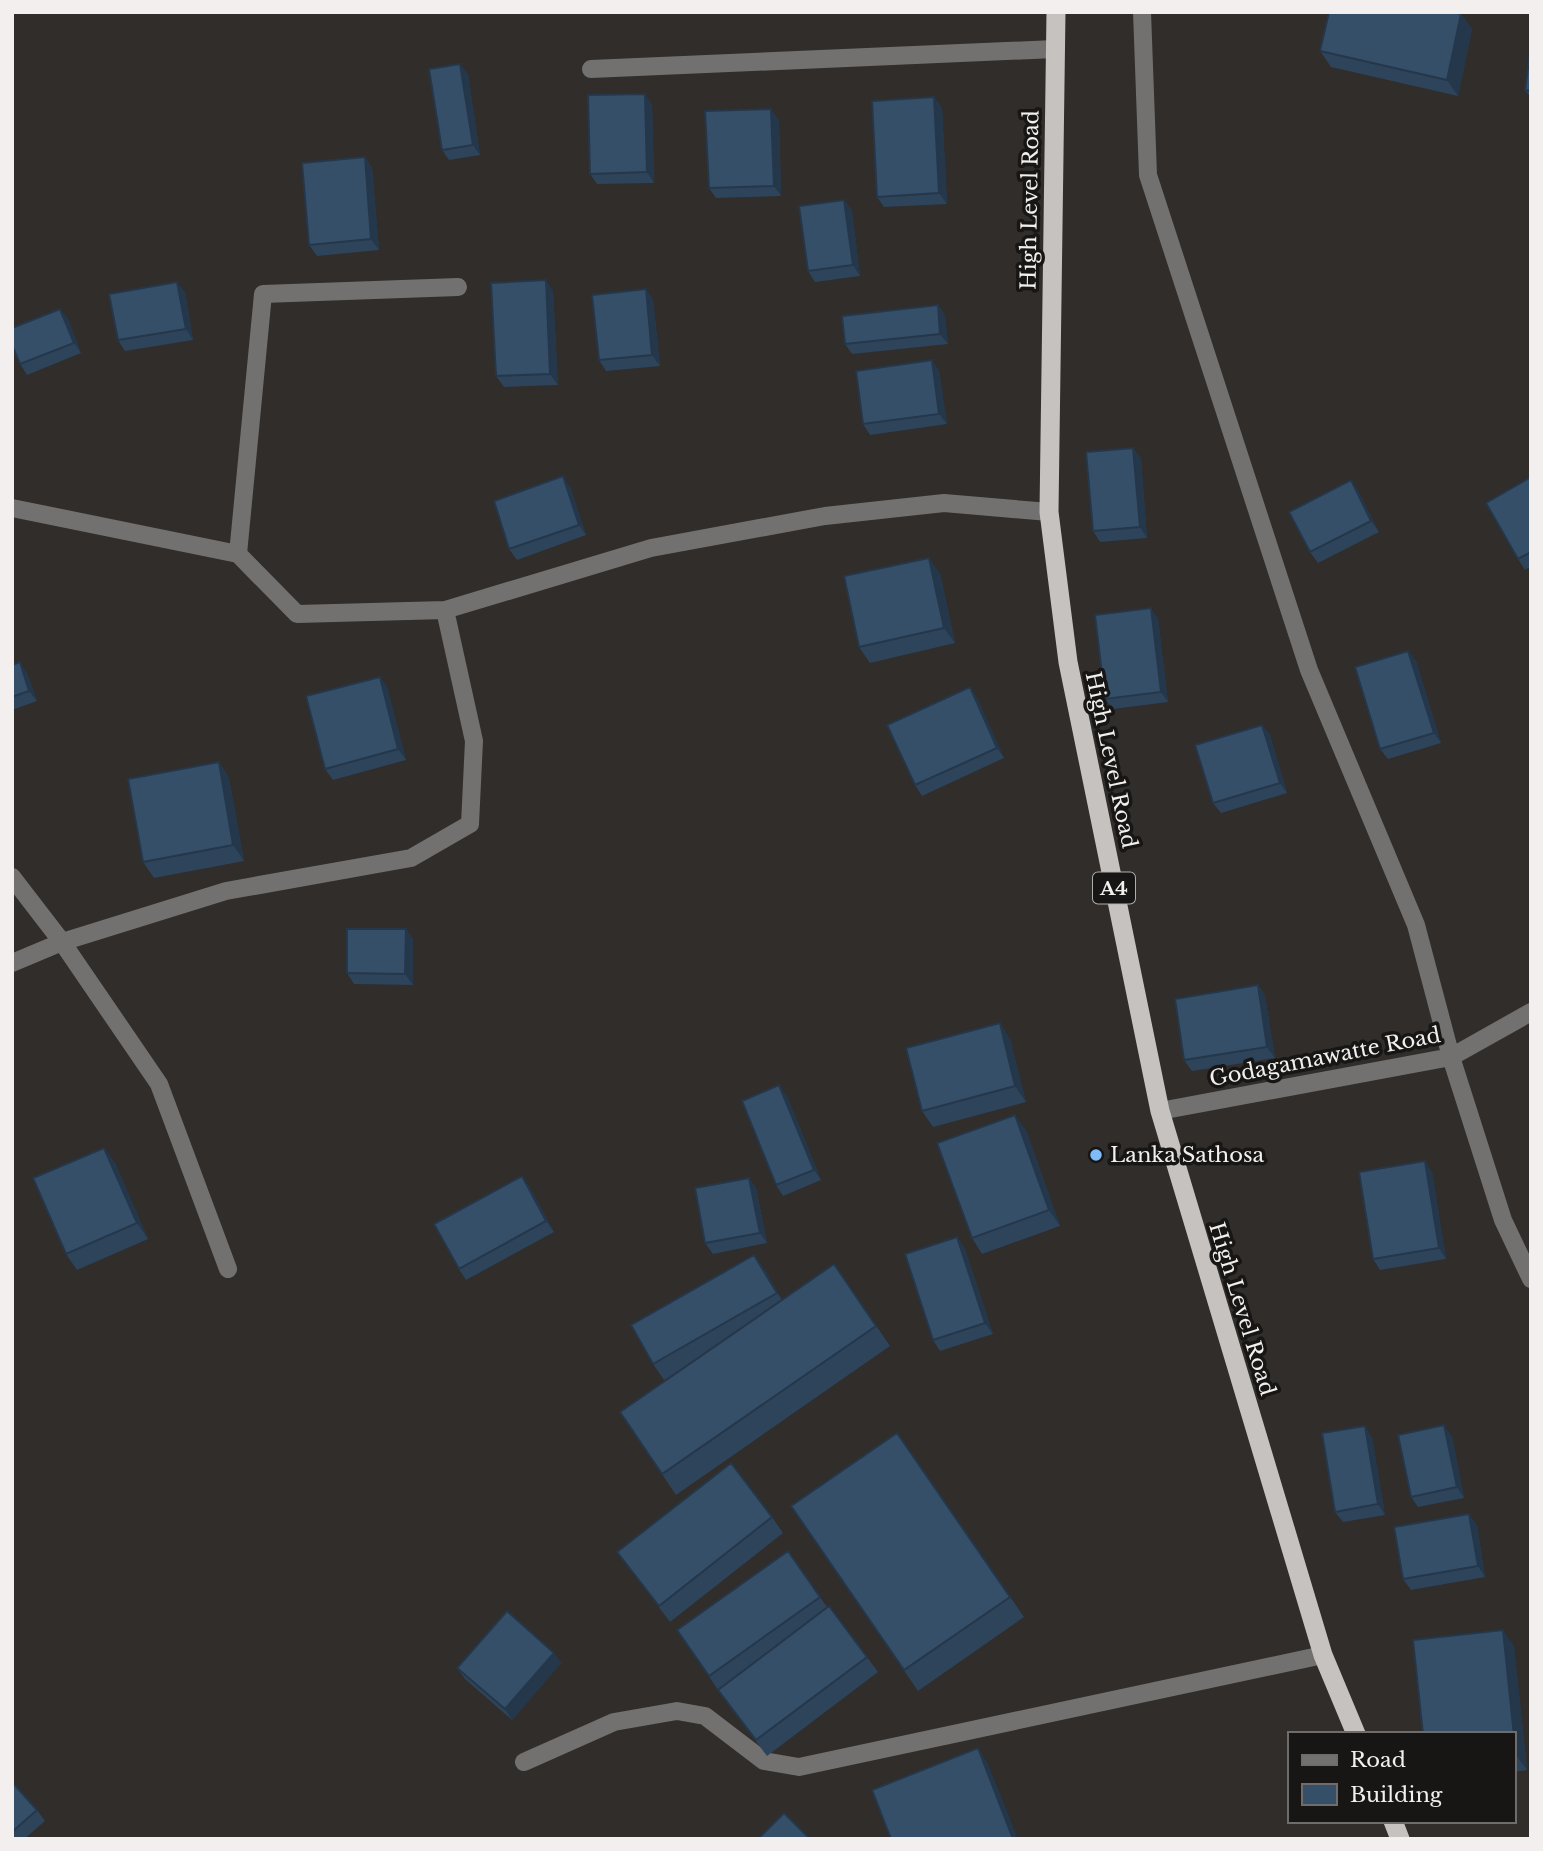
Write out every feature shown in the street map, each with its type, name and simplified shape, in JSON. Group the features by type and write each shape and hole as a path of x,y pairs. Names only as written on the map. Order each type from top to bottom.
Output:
{"highway":[{"name":"High Level Road","path":"1055,12 1049,512 1068,662 1160,1111 1323,1655 1355,1732"}],"street":[{"path":"1142,12 1148,175 1309,670 1416,925 1451,1057 1503,1220 1531,1279"},
{"path":"591,69 1055,49"},
{"path":"238,554 262,294 458,287"},
{"path":"12,508 238,554 298,614 445,610 651,548 825,516 944,503 1049,512"},
{"path":"12,963 62,943 226,891 411,858 470,824 474,741 445,610"},
{"path":"12,877 62,943 159,1084 228,1269"},
{"name":"Godagamawatte Road","path":"1160,1111 1451,1057 1531,1012"},
{"path":"524,1762 614,1721 677,1711 705,1716 764,1761 799,1768 1323,1655"}],"building":[{"path":"1329,12 1461,14 1447,80 1320,51"},
{"path":"1531,46 1531,91 1525,90"},
{"path":"460,64 473,145 442,150 429,69"},
{"path":"645,94 647,172 590,174 588,95"},
{"path":"934,97 939,193 877,197 872,101"},
{"path":"771,109 774,186 709,188 705,111"},
{"path":"365,157 371,239 309,245 302,163"},
{"path":"844,200 853,265 808,271 799,206"},
{"path":"546,280 550,374 496,376 491,283"},
{"path":"177,282 186,329 118,340 109,294"},
{"path":"646,289 652,355 599,360 592,295"},
{"path":"938,305 940,334 845,344 842,316"},
{"path":"60,309 74,343 20,364 12,345 12,328"},
{"path":"932,360 939,414 863,424 856,371"},
{"path":"1133,448 1140,527 1093,531 1086,452"},
{"path":"563,476 579,525 509,549 494,501"},
{"path":"1531,477 1531,552 1518,559 1486,503"},
{"path":"1351,480 1371,521 1310,552 1289,512"},
{"path":"929,558 944,628 859,647 844,576"},
{"path":"1151,608 1161,692 1105,699 1095,615"},
{"path":"1408,651 1434,733 1380,749 1355,667"},
{"path":"20,662 29,691 12,697 12,665"},
{"path":"380,677 398,749 325,769 306,696"},
{"path":"970,687 997,748 915,785 887,725"},
{"path":"1262,725 1280,783 1213,803 1195,745"},
{"path":"219,762 233,845 143,862 128,779"},
{"path":"347,929 406,929 405,974 347,973"},
{"path":"1258,985 1267,1047 1184,1060 1175,999"},
{"path":"1000,1023 1015,1086 922,1111 906,1048"},
{"path":"779,1085 814,1170 776,1185 742,1101"},
{"path":"1015,1115 1049,1210 972,1238 937,1143"},
{"path":"104,1148 137,1223 66,1254 33,1178"},
{"path":"1425,1161 1439,1248 1373,1259 1359,1172"},
{"path":"522,1176 546,1221 459,1269 434,1224"},
{"path":"749,1178 760,1233 705,1243 695,1188"},
{"path":"957,1237 985,1323 933,1340 905,1254"},
{"path":"754,1255 777,1293 653,1364 631,1325"},
{"path":"834,1264 876,1326 662,1474 620,1412"},
{"path":"1444,1425 1457,1487 1411,1497 1398,1435"},
{"path":"1365,1426 1378,1504 1335,1512 1322,1433"},
{"path":"897,1433 1010,1597 904,1670 791,1506"},
{"path":"731,1463 772,1517 659,1606 617,1552"},
{"path":"1469,1514 1478,1566 1403,1579 1394,1527"},
{"path":"788,1551 820,1597 709,1676 677,1630"},
{"path":"829,1606 867,1657 756,1740 718,1690"},
{"path":"507,1611 554,1653 505,1709 457,1668"},
{"path":"1503,1630 1514,1732 1423,1732 1413,1640"},
{"path":"978,1748 1013,1839 891,1839 872,1790"},
{"path":"12,1782 37,1810 12,1832"},
{"path":"784,1813 810,1839 758,1839"}],"place":[{"name":"Lanka Sathosa","path":"1096,1155"}]}
